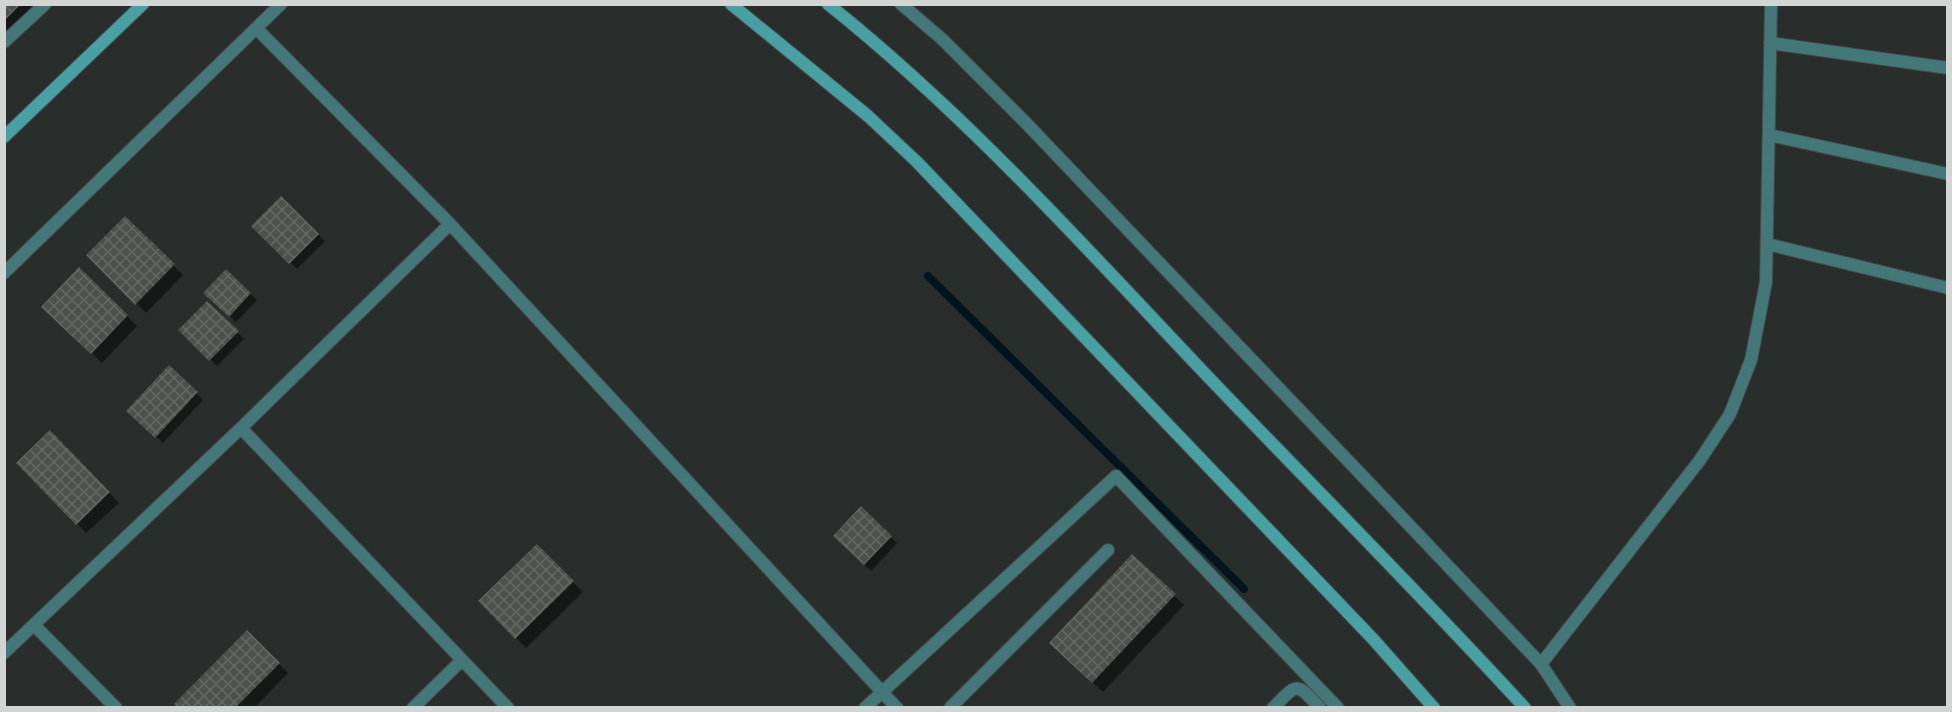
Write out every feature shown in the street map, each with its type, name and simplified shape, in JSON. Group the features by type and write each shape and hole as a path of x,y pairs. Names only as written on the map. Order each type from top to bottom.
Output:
{"main road":[{"path":"4,138 143,4"},
{"path":"730,4 868,116 917,162 1373,639 1434,708"},
{"path":"828,4 932,92 1019,177 1525,708"}],"street":[{"path":"4,42 45,4"},
{"path":"4,273 281,4"},
{"path":"902,4 942,39 1026,123 1541,664 1570,708"},
{"path":"1541,664 1700,460 1730,414 1751,360 1766,282 1771,4"},
{"path":"257,29 450,224 897,708"},
{"path":"1770,43 1947,68"},
{"path":"1768,135 1947,174"},
{"path":"4,653 241,428 450,224"},
{"path":"1767,244 1947,288"},
{"path":"241,428 508,708"},
{"path":"865,708 1116,476 1338,708"},
{"path":"951,708 1108,550"},
{"path":"34,625 116,708"},
{"path":"413,708 462,660"},
{"path":"1273,708 1292,688 1296,687 1301,688 1320,708"}],"building":[{"path":"4,4 21,4 4,21"},
{"path":"281,196 319,234 289,264 251,226"},
{"path":"125,216 175,264 135,305 86,255"},
{"path":"79,267 128,315 91,354 41,307"},
{"path":"226,269 251,293 229,317 203,293"},
{"path":"207,301 239,331 209,361 178,330"},
{"path":"169,365 198,392 155,438 126,411"},
{"path":"50,430 110,492 76,525 16,463"},
{"path":"861,506 892,536 864,565 833,536"},
{"path":"537,544 574,581 515,639 478,601"},
{"path":"1132,554 1176,594 1092,683 1049,643"},
{"path":"247,630 280,663 235,708 178,708 174,704"}],"waterway":[{"path":"928,276 1244,589"}]}
